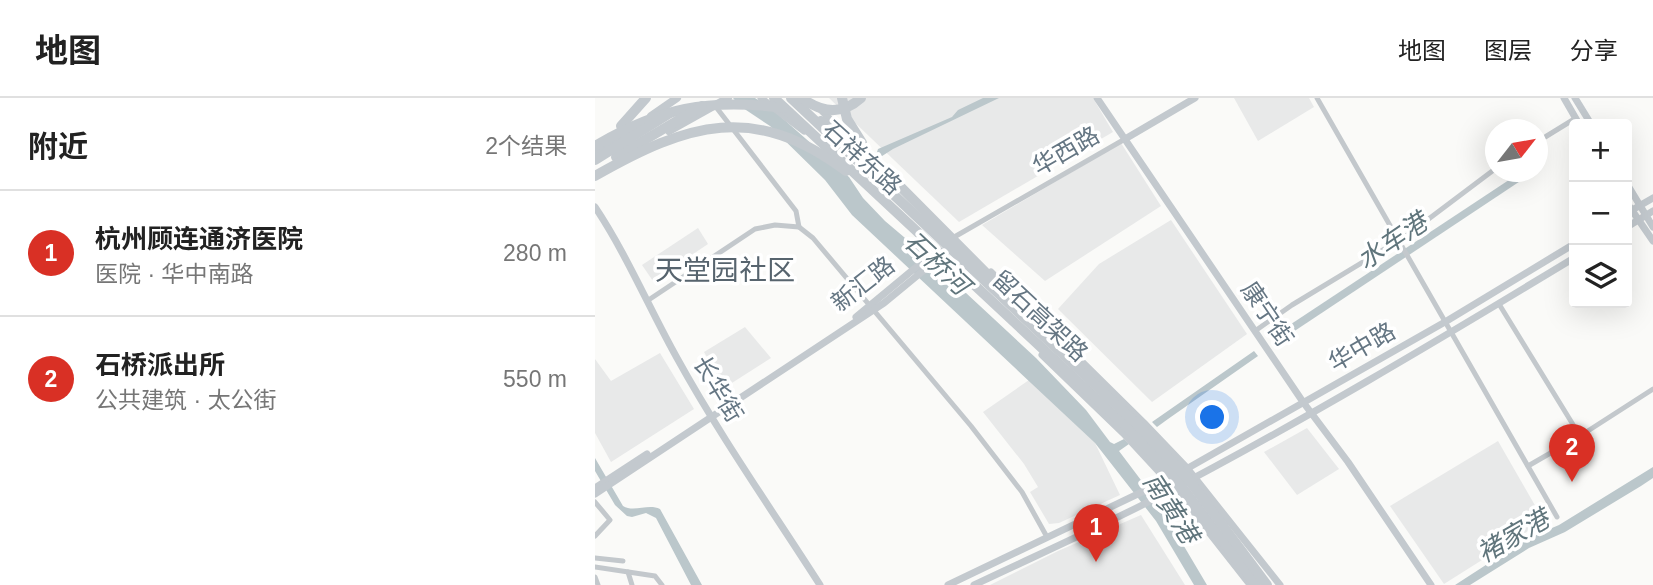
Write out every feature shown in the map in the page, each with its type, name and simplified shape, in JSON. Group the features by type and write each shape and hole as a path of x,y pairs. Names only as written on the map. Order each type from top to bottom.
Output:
{"highway":[{"path":"595,146 632,116 646,98"},
{"path":"595,160 694,98"},
{"name":"留石高架路","path":"774,98 1133,433 1179,483 1253,583"},
{"name":"留石高架路","path":"791,98 1139,426 1188,479 1266,585"},
{"path":"802,98 822,109 833,111 851,106 861,98"},
{"path":"842,98 847,119 875,160"},
{"path":"595,173 715,102"},
{"path":"595,146 663,111 697,104 743,102 780,107 814,118 852,140 875,160 982,267 1039,332"},
{"path":"595,173 674,136 711,128 748,128 784,137 822,154 915,227"}],"main road":[{"path":"595,154 677,98"},
{"path":"715,102 727,98"},
{"name":"石祥东路","path":"761,98 812,138 1125,435 1174,488 1253,583"},
{"name":"石祥东路","path":"809,98 873,163 956,236 1144,422 1187,468 1280,585"},
{"name":"康宁街","path":"1097,98 1431,585"},
{"name":"华西路","path":"1125,139 1195,98"},
{"path":"1564,98 1576,119"},
{"path":"1575,98 1588,119"},
{"path":"1632,192 1653,227"},
{"path":"1632,208 1653,198"},
{"name":"长华街","path":"595,207 613,235 677,359 820,585"},
{"path":"1646,215 1653,242"},
{"name":"新汇路","path":"598,489 872,307 956,236"},
{"name":"华中路","path":"948,585 1167,480 1572,245"},
{"name":"华中路","path":"974,585 1154,499 1499,304 1569,261"}],"street":[{"path":"1317,98 1557,517"},
{"path":"715,102 796,211 799,227"},
{"path":"1548,137 1569,125"},
{"name":"华西路","path":"956,236 1125,139"},
{"path":"1255,331 1292,305 1399,240 1485,177"},
{"path":"647,301 755,229 775,225 799,227 813,238 971,426 1023,492 1047,537"},
{"path":"1499,304 1580,436"},
{"path":"1528,466 1653,389"},
{"path":"595,502 610,520 595,536"},
{"path":"595,558 623,561"},
{"path":"595,567 655,576 662,585"},
{"path":"628,572 632,585"},
{"path":"595,577 598,585"}],"shaded area":[{"path":"733,98 755,98 771,108 849,177 863,198 885,221 1036,358 1086,410 1110,442 1114,444 1124,439 1129,444 1119,451 1159,504 1207,585 1194,585 1156,521 1095,443 852,215 825,180 770,126 740,106"},
{"path":"829,98 1093,98 1113,132 959,222"},
{"path":"983,98 999,98 879,158 876,155 878,149 952,117 958,110"},
{"path":"1234,98 1309,98 1314,107 1258,141"},
{"path":"1121,143 1161,206 1045,281 982,225"},
{"path":"1506,182 1519,182 1281,340 1276,334"},
{"path":"1171,220 1247,334 1152,402 1058,309 1099,264"},
{"path":"698,228 708,244 653,281 642,265"},
{"path":"745,327 771,358 724,388 704,352"},
{"path":"1254,351 1258,356 1157,427 1152,422"},
{"path":"660,353 694,409 611,462 595,433 595,359 611,381"},
{"path":"1029,380 1095,443 1120,495 1059,523 1049,524 1030,492 1038,487 1024,464 983,412"},
{"path":"1307,428 1339,469 1297,495 1264,452"},
{"path":"1498,441 1544,521 1444,584 1390,506"},
{"path":"595,458 623,506 632,509 660,509 702,585 691,585 656,518 646,513 627,516 615,505 595,471"},
{"path":"1653,467 1653,478 1565,532 1529,548 1470,585 1455,585 1526,539 1559,525"},
{"path":"1141,515 1185,585 990,585 1058,551"}],"place":[{"name":"石桥派出所","path":"1572,482"},
{"name":"杭州顾连通济医院","path":"1096,562"}],"district":[{"name":"天堂园社区","path":"725,270"}],"water label":[{"name":"水车港","path":"1392,241"},
{"name":"石桥河","path":"937,263"},
{"name":"南黄港","path":"1171,508"},
{"name":"褚家港","path":"1513,536"}]}
